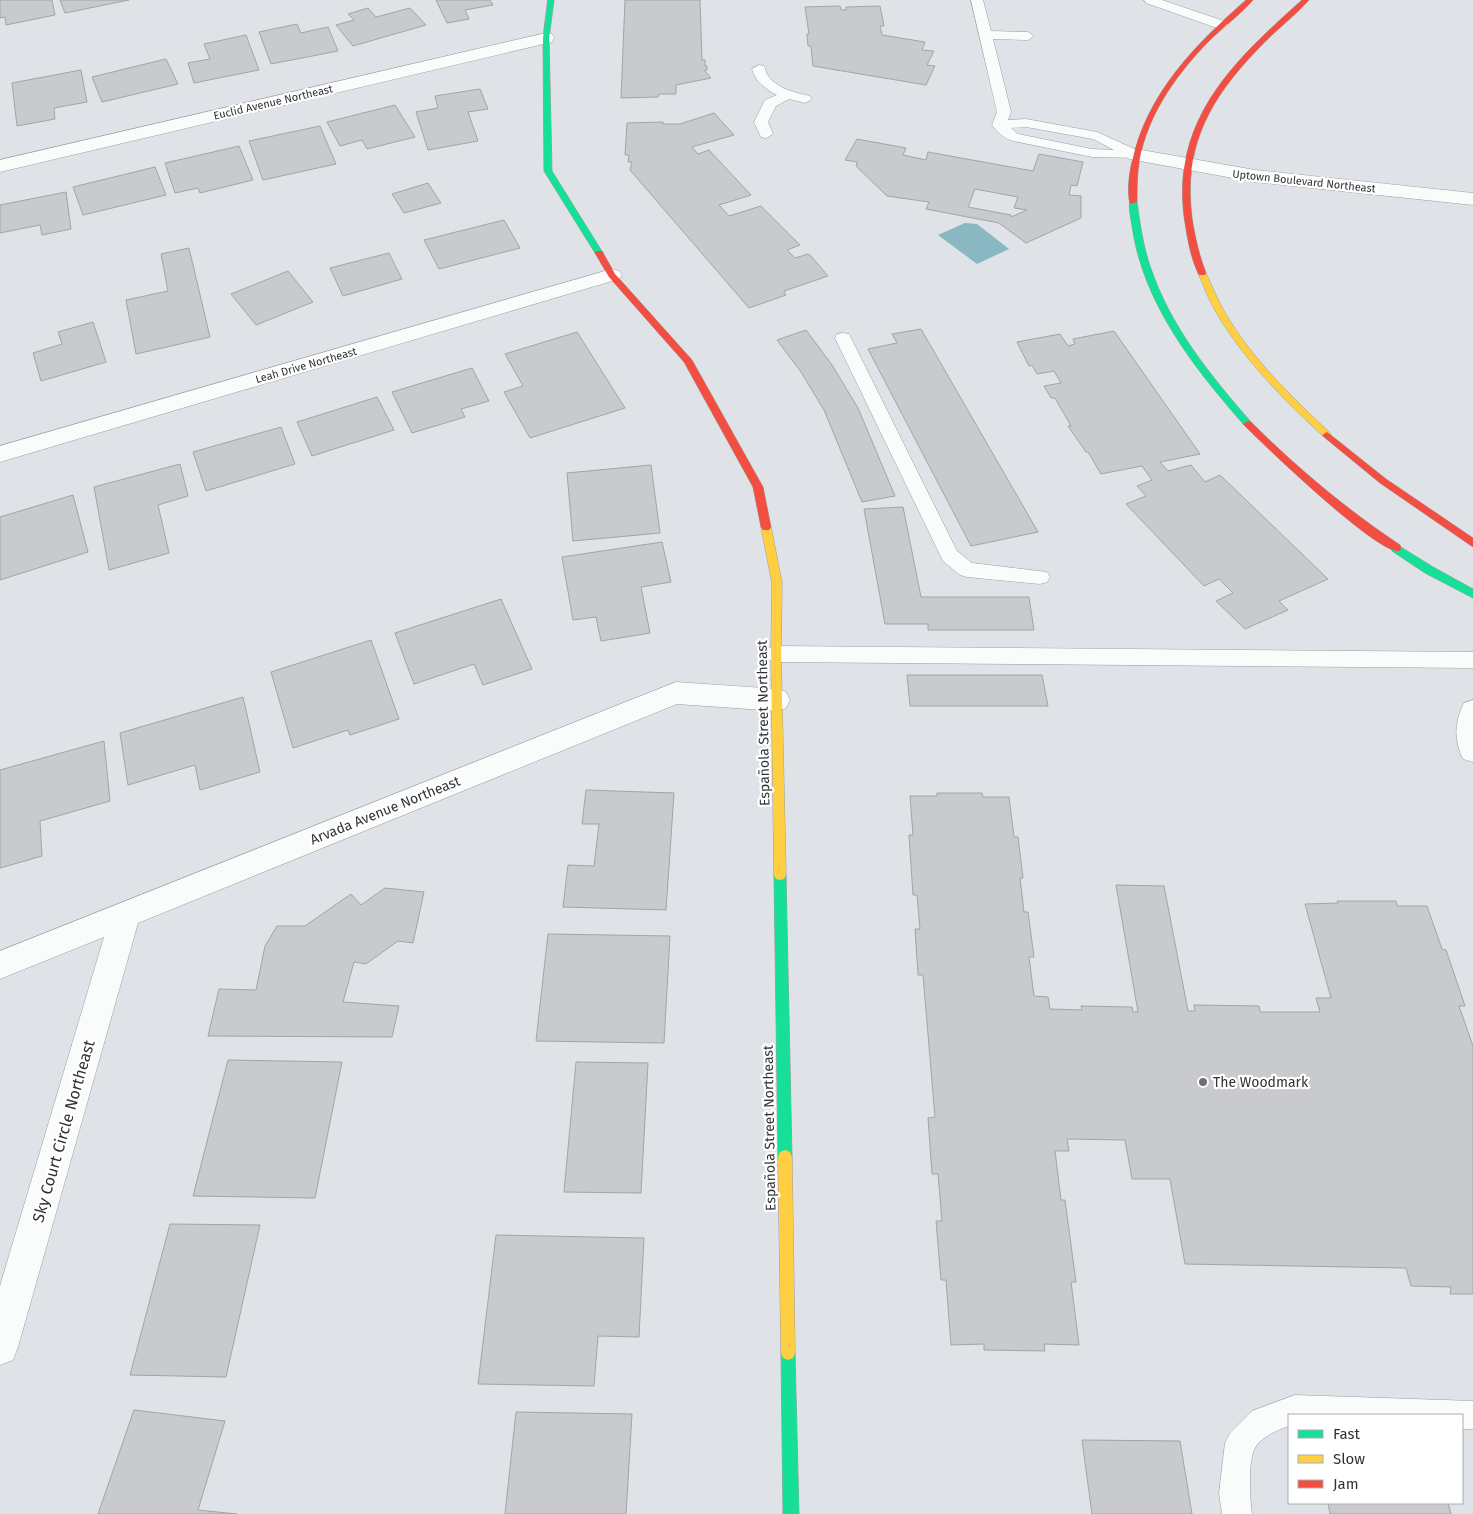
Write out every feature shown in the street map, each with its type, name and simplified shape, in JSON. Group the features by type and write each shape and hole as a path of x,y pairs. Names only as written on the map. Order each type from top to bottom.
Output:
{"street":[{"name":"Española Street Northeast","path":"552,0 546,38 548,171 612,275 688,360 758,486 777,583 776,654 791,1514"},
{"path":"1250,0 1222,25 1184,66 1165,90 1148,117 1136,155 1132,191 1134,220 1146,268 1156,294 1171,323 1208,377 1242,417 1282,457 1329,498 1383,539 1436,575 1473,594"},
{"path":"1306,0 1264,38 1228,79 1196,128 1186,166 1184,197 1186,222 1199,267 1209,290 1244,345 1292,402 1330,438 1388,485 1473,543"},
{"name":"Euclid Avenue Northeast","path":"0,166 546,38"},
{"name":"Uptown Boulevard Northeast","path":"1136,155 1186,166 1255,176 1473,199"},
{"name":"Leah Drive Northeast","path":"0,454 612,275"},
{"name":"Arvada Avenue Northeast","path":"0,965 676,694 777,700"},
{"path":"1473,711 1469,736 1473,751"},
{"name":"Sky Court Circle Northeast","path":"0,1347 126,914"}],"lane":[{"path":"977,0 1004,112 999,125 1012,137 1092,153 1136,155"},
{"path":"1150,0 1222,25"},
{"path":"984,35 1028,36"},
{"path":"759,69 760,75 767,84 788,95 805,99"},
{"path":"766,134 761,122 770,103 788,95"},
{"path":"843,338 950,556 967,570 1040,577"},
{"path":"776,654 1473,660"},
{"path":"1238,1514 1234,1493 1240,1443 1262,1421 1295,1409 1443,1414"}],"water":[{"path":"965,223 977,224 1009,249 977,264 938,235"}],"building":[{"path":"0,0 52,0 55,15 6,25 5,17 0,18"},
{"path":"60,0 129,0 65,13"},
{"path":"436,0 490,0 493,5 465,10 469,19 447,23"},
{"path":"625,0 700,0 702,60 705,60 705,66 707,66 707,70 704,70 711,78 676,85 676,94 659,94 658,97 621,98"},
{"path":"840,6 841,10 846,10 846,7 880,6 884,26 880,26 882,35 925,42 922,50 934,51 927,65 935,66 926,85 813,66 811,46 808,46 807,34 809,34 805,7"},
{"path":"368,8 376,17 410,8 426,25 353,46 336,25 354,20 348,14"},
{"path":"297,24 301,33 328,27 338,51 271,64 259,32"},
{"path":"246,35 259,70 194,83 188,63 210,59 204,44"},
{"path":"166,59 178,84 102,102 92,77"},
{"path":"81,70 87,102 54,108 55,119 17,126 12,83"},
{"path":"480,89 488,109 468,112 478,141 428,150 416,112 438,108 435,96"},
{"path":"395,105 415,137 367,149 362,140 340,146 327,122"},
{"path":"714,113 734,135 692,147 698,154 709,150 751,195 719,205 729,216 761,206 800,245 787,250 795,258 808,254 828,276 784,291 786,295 749,308 630,170 632,162 628,162 629,155 625,155 627,123 663,122 663,124 680,124"},
{"path":"320,126 336,164 263,180 249,141"},
{"path":"857,139 906,148 903,155 926,160 928,152 1033,171 1039,154 1083,162 1077,186 1071,185 1069,195 1081,196 1081,218 1026,243 999,223 926,209 929,202 887,196 856,166 857,162 845,160","holes":["975,189 1018,197 1014,208 1027,210 1011,217 1011,215 968,207"]},
{"path":"239,146 253,180 200,193 198,188 175,193 165,163"},
{"path":"155,167 166,195 83,215 73,187"},
{"path":"428,183 441,203 404,213 392,194"},
{"path":"66,192 71,229 42,235 40,225 0,233 0,205"},
{"path":"504,220 520,248 439,269 424,240"},
{"path":"189,248 210,337 136,354 126,300 168,291 161,254"},
{"path":"389,253 402,279 343,296 330,268"},
{"path":"288,271 313,302 256,325 231,294"},
{"path":"93,322 106,362 41,381 33,353 62,344 58,332"},
{"path":"921,329 1038,532 971,546 868,349 897,343 892,334"},
{"path":"806,330 832,365 858,408 895,496 862,502 824,410 801,372 777,340"},
{"path":"1114,331 1200,454 1160,462 1168,471 1191,465 1205,482 1220,475 1328,579 1279,601 1288,610 1245,629 1216,601 1233,593 1219,579 1204,586 1126,504 1146,496 1137,486 1152,480 1142,466 1101,474 1088,452 1086,452 1068,426 1071,426 1055,398 1051,398 1044,386 1061,383 1054,371 1037,374 1032,365 1029,366 1017,342 1060,334 1068,346 1075,344 1073,339"},
{"path":"577,332 625,408 530,438 504,392 523,386 505,354"},
{"path":"472,368 489,401 461,409 465,417 412,433 392,392"},
{"path":"377,397 394,430 312,456 297,422"},
{"path":"281,427 295,464 206,491 193,452"},
{"path":"180,464 188,496 158,505 169,553 109,570 94,487"},
{"path":"651,465 660,533 573,541 567,473"},
{"path":"73,495 88,552 0,580 0,517"},
{"path":"903,507 921,597 1029,597 1034,630 928,630 928,624 885,624 864,509"},
{"path":"662,542 671,582 641,587 650,633 601,641 596,617 573,620 562,557"},
{"path":"501,599 532,669 483,685 474,664 414,684 395,633"},
{"path":"371,640 399,719 350,735 348,730 293,748 271,672"},
{"path":"907,675 1042,675 1048,706 910,706"},
{"path":"243,697 260,772 200,790 195,765 128,785 120,733"},
{"path":"104,741 110,801 40,821 42,856 0,868 0,770"},
{"path":"586,790 674,793 666,910 563,907 568,865 594,866 599,824 582,824"},
{"name":"The Woodmark","path":"937,793 982,793 983,797 1009,797 1014,837 1018,837 1023,878 1020,878 1024,912 1028,912 1034,957 1029,957 1034,996 1048,997 1050,1009 1082,1010 1081,1006 1132,1007 1133,1012 1138,1012 1116,885 1164,886 1188,1011 1195,1011 1194,1005 1259,1006 1260,1012 1320,1012 1316,998 1331,998 1305,904 1338,903 1337,901 1396,901 1397,906 1427,906 1442,949 1446,950 1465,1006 1459,1006 1473,1046 1473,1294 1450,1294 1451,1287 1411,1286 1406,1268 1185,1264 1170,1179 1132,1179 1125,1140 1067,1139 1069,1151 1055,1151 1061,1200 1065,1200 1076,1282 1071,1282 1079,1345 1044,1344 1045,1351 984,1350 984,1344 951,1345 946,1280 941,1280 936,1221 942,1221 938,1174 932,1174 928,1118 935,1117 923,975 918,975 915,929 920,929 917,895 913,895 909,835 913,835 910,796 937,796"},
{"path":"385,888 424,892 413,943 398,941 366,964 354,962 343,1002 399,1006 392,1037 208,1036 219,989 256,990 265,946 277,926 305,926 351,894 361,905"},
{"path":"548,934 670,936 664,1043 536,1041"},
{"path":"228,1060 342,1062 315,1198 193,1196"},
{"path":"576,1062 648,1063 641,1193 564,1192"},
{"path":"170,1224 260,1225 226,1377 130,1375"},
{"path":"496,1235 644,1238 639,1337 598,1336 594,1386 478,1384"},
{"path":"134,1410 225,1421 198,1510 237,1514 98,1514"},
{"path":"516,1412 632,1414 626,1514 505,1514"},
{"path":"1082,1440 1180,1441 1192,1514 1092,1514"},
{"path":"1328,1504 1448,1504 1451,1514 1330,1514"}],"traffic: fast":[{"path":"551,0 546,38 548,171 599,253"},
{"path":"1133,202 1138,235 1146,266 1157,295 1171,322 1206,374 1248,424"},
{"path":"1396,548 1429,570 1473,594"},
{"path":"780,875 785,1157"},
{"path":"788,1353 791,1514"}],"traffic: slow":[{"path":"1202,273 1220,312 1242,346 1297,407 1327,435"},
{"path":"766,527 777,583 776,654 780,875"},
{"path":"785,1157 788,1353"}],"traffic: jam":[{"path":"1133,202 1134,170 1140,141 1151,114 1166,88 1205,41 1250,0"},
{"path":"1202,273 1191,236 1185,193 1188,159 1198,128 1213,100 1232,73 1280,23 1306,0"},
{"path":"599,253 612,275 688,360 758,487 766,527"},
{"path":"1248,424 1318,490 1376,535 1396,548"},
{"path":"1327,435 1383,481 1473,543"}],"place":[{"name":"The Woodmark","path":"1203,1082"}]}
